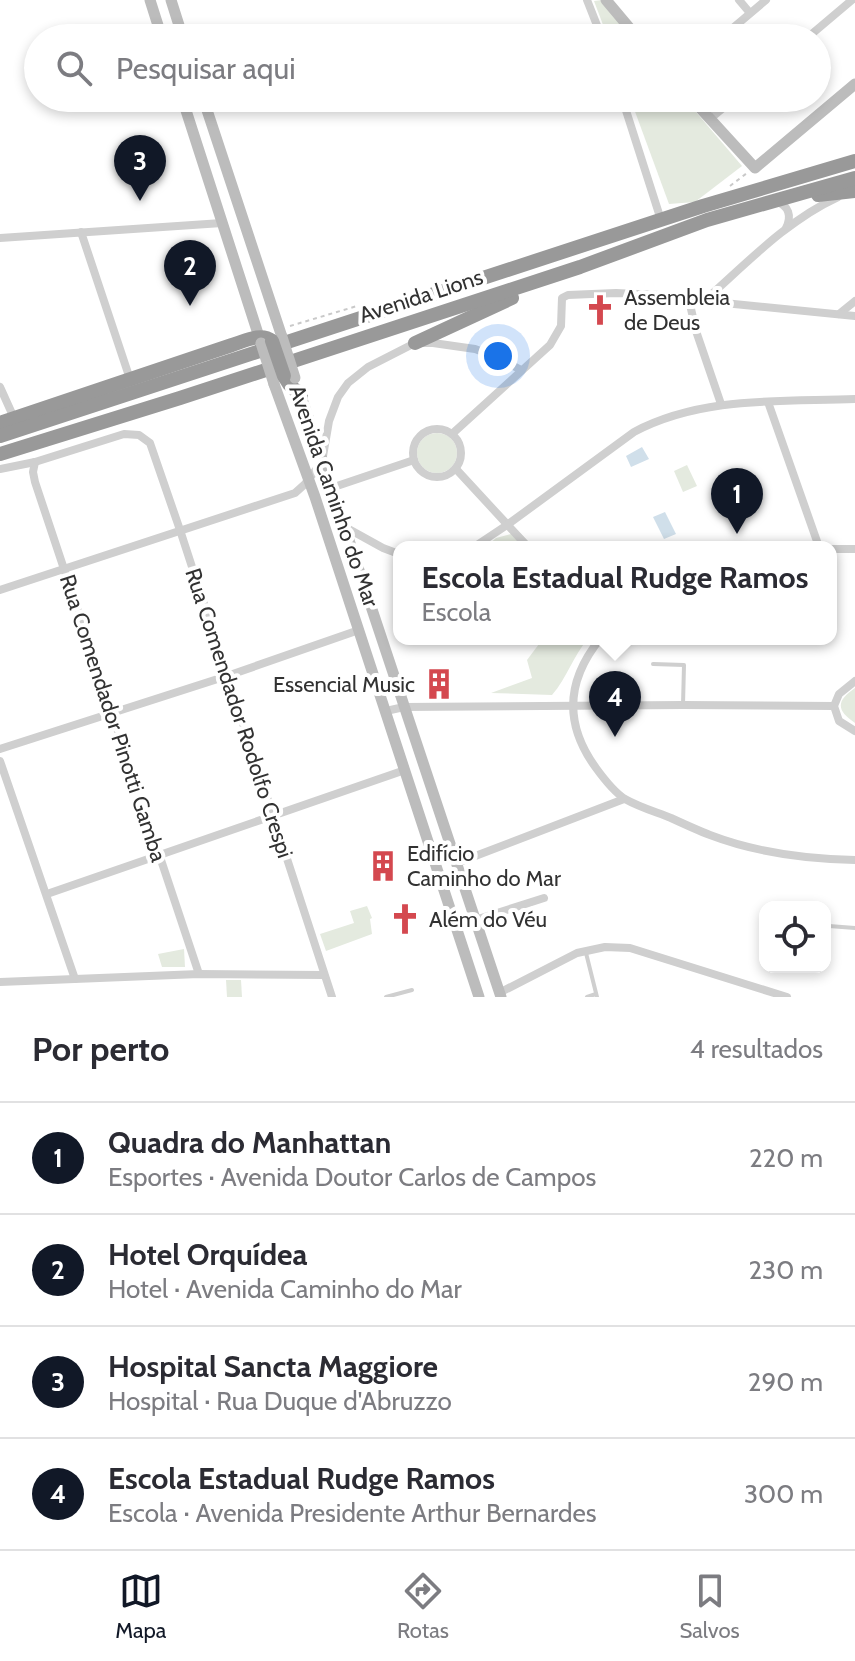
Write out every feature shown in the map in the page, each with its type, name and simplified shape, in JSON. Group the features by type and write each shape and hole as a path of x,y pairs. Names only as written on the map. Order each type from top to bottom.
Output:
{"highway":[{"name":"Avenida Lions","path":"0,436 717,201 853,161"},
{"name":"Avenida Lions","path":"0,454 580,267 707,220 855,178"},
{"path":"783,199 855,191"},
{"path":"415,343 580,267"},
{"path":"7,420 130,379 268,339 285,379 301,396"}],"main road":[{"path":"150,0 158,24"},
{"path":"171,0 179,24"},
{"path":"606,0 626,24"},
{"path":"831,104 855,84"},
{"path":"186,112 222,223 268,339"},
{"path":"207,112 268,339"},
{"path":"704,112 755,168 822,112"},
{"name":"Avenida Caminho do Mar","path":"285,379 309,480 479,997"},
{"name":"Avenida Caminho do Mar","path":"301,396 500,995"},
{"path":"474,982 481,993 500,995"}],"street":[{"path":"587,0 596,24"},
{"path":"739,0 750,13"},
{"path":"737,24 766,0"},
{"path":"824,24 852,0"},
{"path":"626,112 661,220"},
{"path":"710,119 718,112"},
{"path":"704,301 785,229 816,208 855,191"},
{"path":"783,199 789,220 785,229"},
{"path":"0,238 222,223"},
{"path":"81,232 130,379"},
{"path":"452,434 557,335 561,326 562,298 571,294 659,295 855,316"},
{"path":"689,300 696,331 721,404"},
{"path":"839,314 855,301"},
{"path":"0,590 300,489 322,462 329,421 342,390 361,372 415,343 475,349 521,370"},
{"path":"0,387 7,420"},
{"path":"483,541 652,422 721,404 855,399"},
{"path":"768,402 817,541"},
{"path":"438,429 452,434 461,447 456,469 436,477 422,472 414,460 415,445 424,433 438,429"},
{"name":"Rua Comendador Rodolfo Crespi","path":"35,462 128,434 139,435 150,443 332,997"},
{"path":"331,488 414,460"},
{"path":"0,469 35,462"},
{"name":"Rua Comendador Pinotti Gamba","path":"35,462 35,482 199,974"},
{"path":"456,469 522,541"},
{"path":"344,527 393,552"},
{"path":"0,749 359,630"},
{"path":"596,645 577,678 573,719 582,746 605,780 624,799 710,835 748,847 806,858 855,860"},
{"path":"855,681 839,694 834,706 839,721 855,731"},
{"path":"386,711 404,707 834,706"},
{"path":"0,761 75,979"},
{"path":"47,894 405,770"},
{"path":"457,863 624,799"},
{"path":"475,920 544,898"},
{"path":"500,995 557,963 585,951 605,947 630,948 787,997"},
{"path":"0,982 199,974 324,975"}],"lane":[{"path":"653,664 684,665 683,705"},
{"path":"831,926 855,928"},
{"path":"585,951 596,995 587,997"},
{"path":"386,997 412,990"}],"shaded area":[{"path":"602,0 622,24 603,24 594,1"},
{"path":"635,112 696,112 742,166 695,202 669,204"},
{"path":"437,433 451,439 457,453 451,467 437,473 423,467 417,453 423,439"},
{"path":"642,447 649,459 631,467 626,456"},
{"path":"687,465 697,486 683,492 674,471"},
{"path":"665,512 676,534 664,539 653,517"},
{"path":"519,532 528,541 493,541"},
{"path":"538,645 584,645 552,695 491,693 532,678 527,660"},
{"path":"855,688 855,723 844,714 841,706 844,697"},
{"path":"367,906 372,918 372,934 326,951 320,934 354,923 350,911"},
{"path":"184,949 185,967 162,967 158,954"},
{"path":"226,980 241,980 242,997 227,997"}],"place":[{"name":"Hospital Sancta Maggiore","path":"140,201"},
{"name":"Hotel Orquídea","path":"190,306"},
{"name":"Assembleia de Deus","path":"600,310"},
{"name":"Quadra do Manhattan","path":"737,534"},
{"name":"Essencial Music","path":"439,684"},
{"name":"Escola Estadual Rudge Ramos","path":"615,737"},
{"name":"Edifício Caminho do Mar","path":"383,866"},
{"name":"Além do Véu","path":"405,919"}]}
